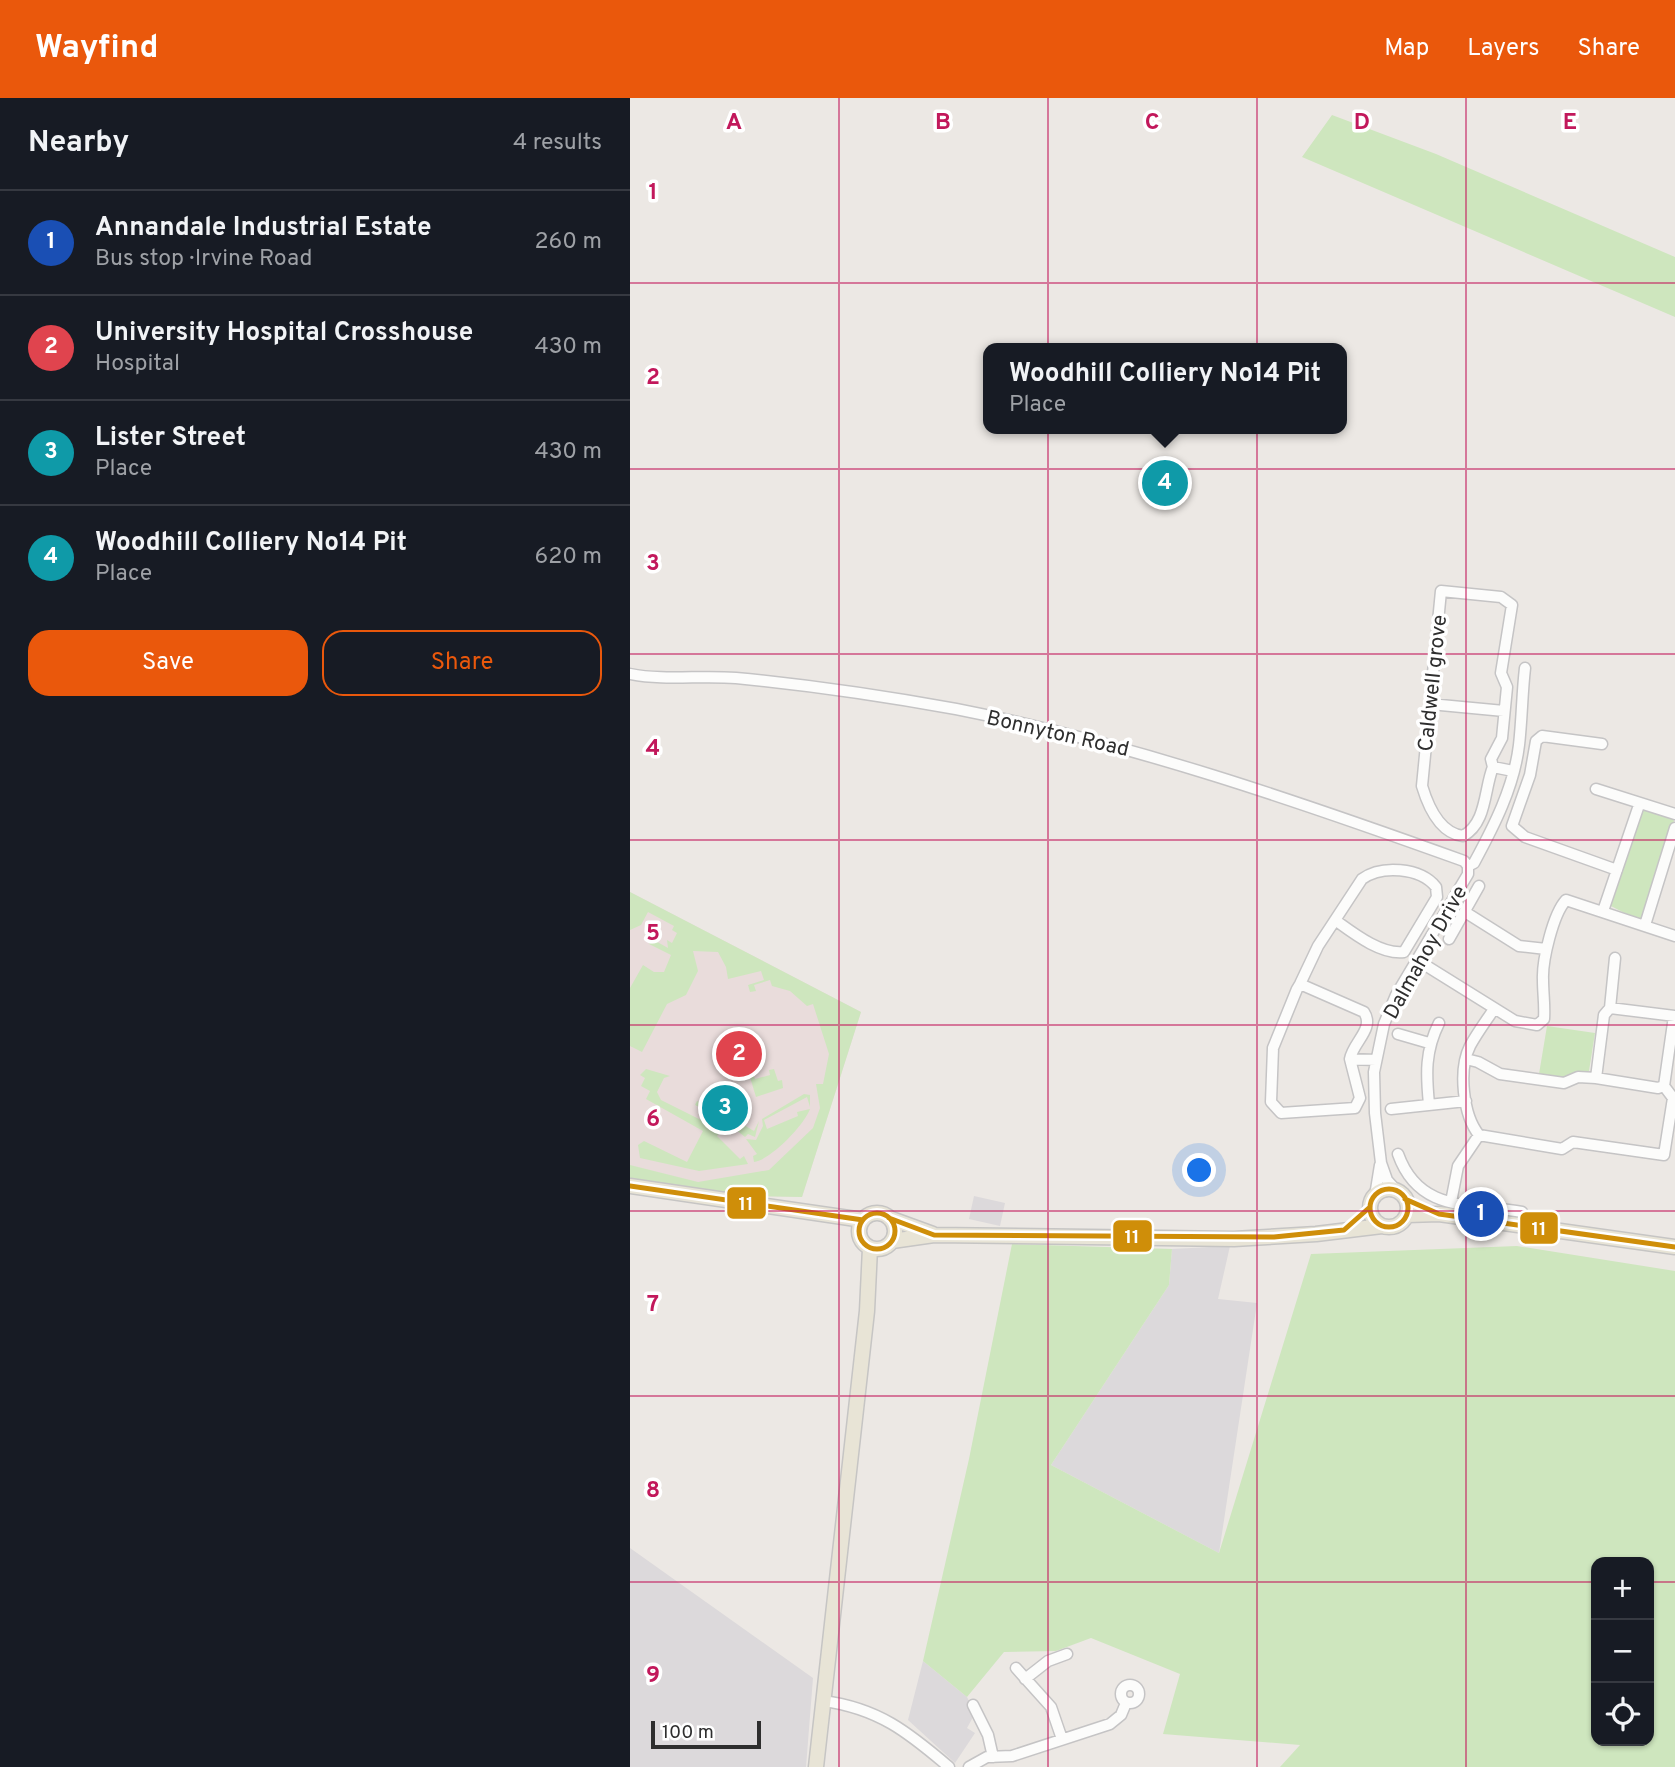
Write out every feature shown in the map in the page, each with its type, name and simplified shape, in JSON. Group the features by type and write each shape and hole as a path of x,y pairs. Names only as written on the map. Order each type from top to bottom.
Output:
{"main road":[{"path":"630,1186 824,1216 861,1226"},
{"path":"1345,1230 1385,1190 1439,1214"},
{"path":"1401,1195 1406,1215"},
{"path":"1373,1201 1373,1218 1382,1226"},
{"path":"934,1235 873,1213 861,1226 863,1242 870,1248 882,1248 892,1241 934,1235 1234,1239 1317,1234 1399,1224 1406,1215"},
{"path":"1406,1215 1439,1214 1675,1247"},
{"path":"890,1218 895,1229 892,1241"},
{"path":"816,1767 867,1311 870,1248"}],"street":[{"name":"Caldwell grove","path":"1441,591 1501,597 1512,605 1500,673 1507,687 1502,738 1491,759 1493,767 1488,780 1488,795 1468,833 1455,835 1440,823 1428,806 1422,786 1430,704 1441,591"},
{"name":"Dalmahoy Drive","path":"1381,1163 1376,1113 1376,1060 1384,1024 1396,995 1468,874 1468,866 1474,863 1494,824 1519,746 1525,668"},
{"name":"Bonnyton Road","path":"630,674 649,678 733,678 956,709 1146,754 1301,802 1464,861 1468,866"},
{"name":"Caldwell grove","path":"1430,704 1504,711"},
{"path":"1602,744 1542,736 1536,741 1530,775 1512,826 1514,831 1524,837 1617,870"},
{"path":"1493,767 1513,771"},
{"path":"1596,789 1639,805 1675,814"},
{"path":"1603,911 1639,805"},
{"path":"1645,925 1671,854 1675,828"},
{"path":"1300,984 1366,1014 1367,1029 1349,1059 1360,1098 1355,1108 1281,1113 1271,1102 1273,1048 1300,984 1335,920 1363,879 1372,872 1403,871 1418,875 1436,887 1437,897 1404,952 1397,953 1377,945 1335,920"},
{"path":"1449,939 1479,886"},
{"path":"1417,960 1515,1021 1543,1023 1546,949 1561,906 1566,900 1574,900 1675,936"},
{"path":"1465,912 1519,946 1546,949"},
{"path":"1596,1078 1604,1015 1609,1008 1607,971 1615,958"},
{"path":"1494,1009 1470,1047 1466,1059 1466,1101 1470,1124 1479,1135 1562,1149 1573,1142 1664,1155 1673,1098 1664,1086 1674,1016 1609,1008"},
{"path":"1429,1104 1426,1073 1429,1043 1439,1023"},
{"path":"1398,1034 1429,1043"},
{"path":"1349,1059 1376,1060"},
{"path":"1466,1059 1500,1074 1564,1083 1578,1077 1658,1088 1664,1086"},
{"path":"1391,1109 1466,1101"},
{"path":"1451,1202 1458,1166 1479,1135"},
{"path":"1398,1154 1409,1178 1435,1199 1522,1212"},
{"path":"1381,1163 1387,1180 1401,1195"},
{"path":"1373,1201 1381,1163"},
{"path":"1025,1679 1048,1661 1067,1654"},
{"path":"1016,1668 1051,1707 1062,1739"},
{"path":"823,1701 863,1708 879,1716 907,1732 949,1767"},
{"path":"969,1767 974,1761 993,1756 1012,1756 1110,1724 1121,1716 1126,1703"},
{"path":"973,1704 988,1735 993,1756"}],"shaded area":[{"path":"630,892 861,1012 802,1197 753,1196 630,1179"},
{"path":"974,1196 1005,1203 1000,1226 969,1219"},
{"path":"1230,1246 1218,1299 1257,1303 1219,1553 1051,1465 1169,1285 1172,1249"},
{"path":"630,1548 813,1678 806,1767 630,1767"},
{"path":"923,1661 967,1697 971,1705 972,1719 967,1728 975,1733 955,1763 908,1720"}],"green space":[{"path":"1332,115 1436,154 1675,257 1675,317 1302,157"},
{"path":"1642,809 1671,817 1674,821 1643,917 1638,920 1609,905"},
{"path":"630,892 861,1012 802,1197 753,1196 630,1179 630,1165 698,1182 769,1170 813,1128 820,1108 816,1084 823,1084 829,1054 813,1004 807,1006 790,991 772,986 770,980 754,985 756,991 750,992 748,985 764,980 761,971 728,979 726,967 718,952 693,951 698,971 686,995 667,1004 642,1052 630,1046 630,988 643,965 654,972 664,972 671,955 649,944 652,939 668,948 667,940 672,943 677,933 672,930 674,926 648,912 641,925 630,930"},
{"path":"1547,1026 1595,1033 1589,1071 1577,1072 1567,1078 1539,1074"},
{"path":"749,1063 755,1079 770,1075 769,1070 774,1069 778,1081 782,1080 783,1088 756,1097 746,1064"},
{"path":"646,1069 670,1076 664,1078 657,1092 661,1100 721,1130 717,1136 740,1159 744,1156 748,1164 699,1171 640,1158 638,1145 644,1141 687,1162 703,1131 646,1099 650,1091 641,1086 645,1078 640,1075"},
{"path":"804,1094 810,1095 810,1107 807,1097 764,1120 767,1129 798,1116 797,1112 810,1109 786,1140 770,1155 754,1162 753,1156 757,1154 746,1139 756,1140 763,1126 762,1119"},
{"path":"697,1101 754,1131 759,1121 755,1137 748,1134 745,1137 720,1117 695,1105"},
{"path":"1012,1244 1172,1249 1169,1285 1051,1465 1219,1553 1311,1254 1517,1246 1675,1271 1675,1767 1280,1767 1300,1745 1163,1734 1180,1674 1091,1638 1056,1651 1004,1652 967,1697 923,1661 969,1459"}],"transit line":[{"name":"11","path":"630,1186 863,1220"},
{"name":"11","path":"1389,1189 1402,1195 1408,1208 1402,1221 1389,1227 1376,1221 1370,1208 1376,1195 1389,1189"},
{"name":"11","path":"1405,1199 1439,1214 1675,1247"},
{"name":"11","path":"889,1218 934,1235 1274,1237 1344,1230 1370,1207"},
{"name":"11","path":"877,1213 890,1218 895,1231 890,1244 877,1249 864,1244 859,1231 864,1218 877,1213"}],"place":[{"name":"Woodhill Colliery No14 Pit","path":"1165,483"},
{"name":"University Hospital Crosshouse","path":"739,1054"},
{"name":"Lister Street","path":"725,1108"},
{"name":"Annandale Industrial Estate","path":"1481,1214"}]}
